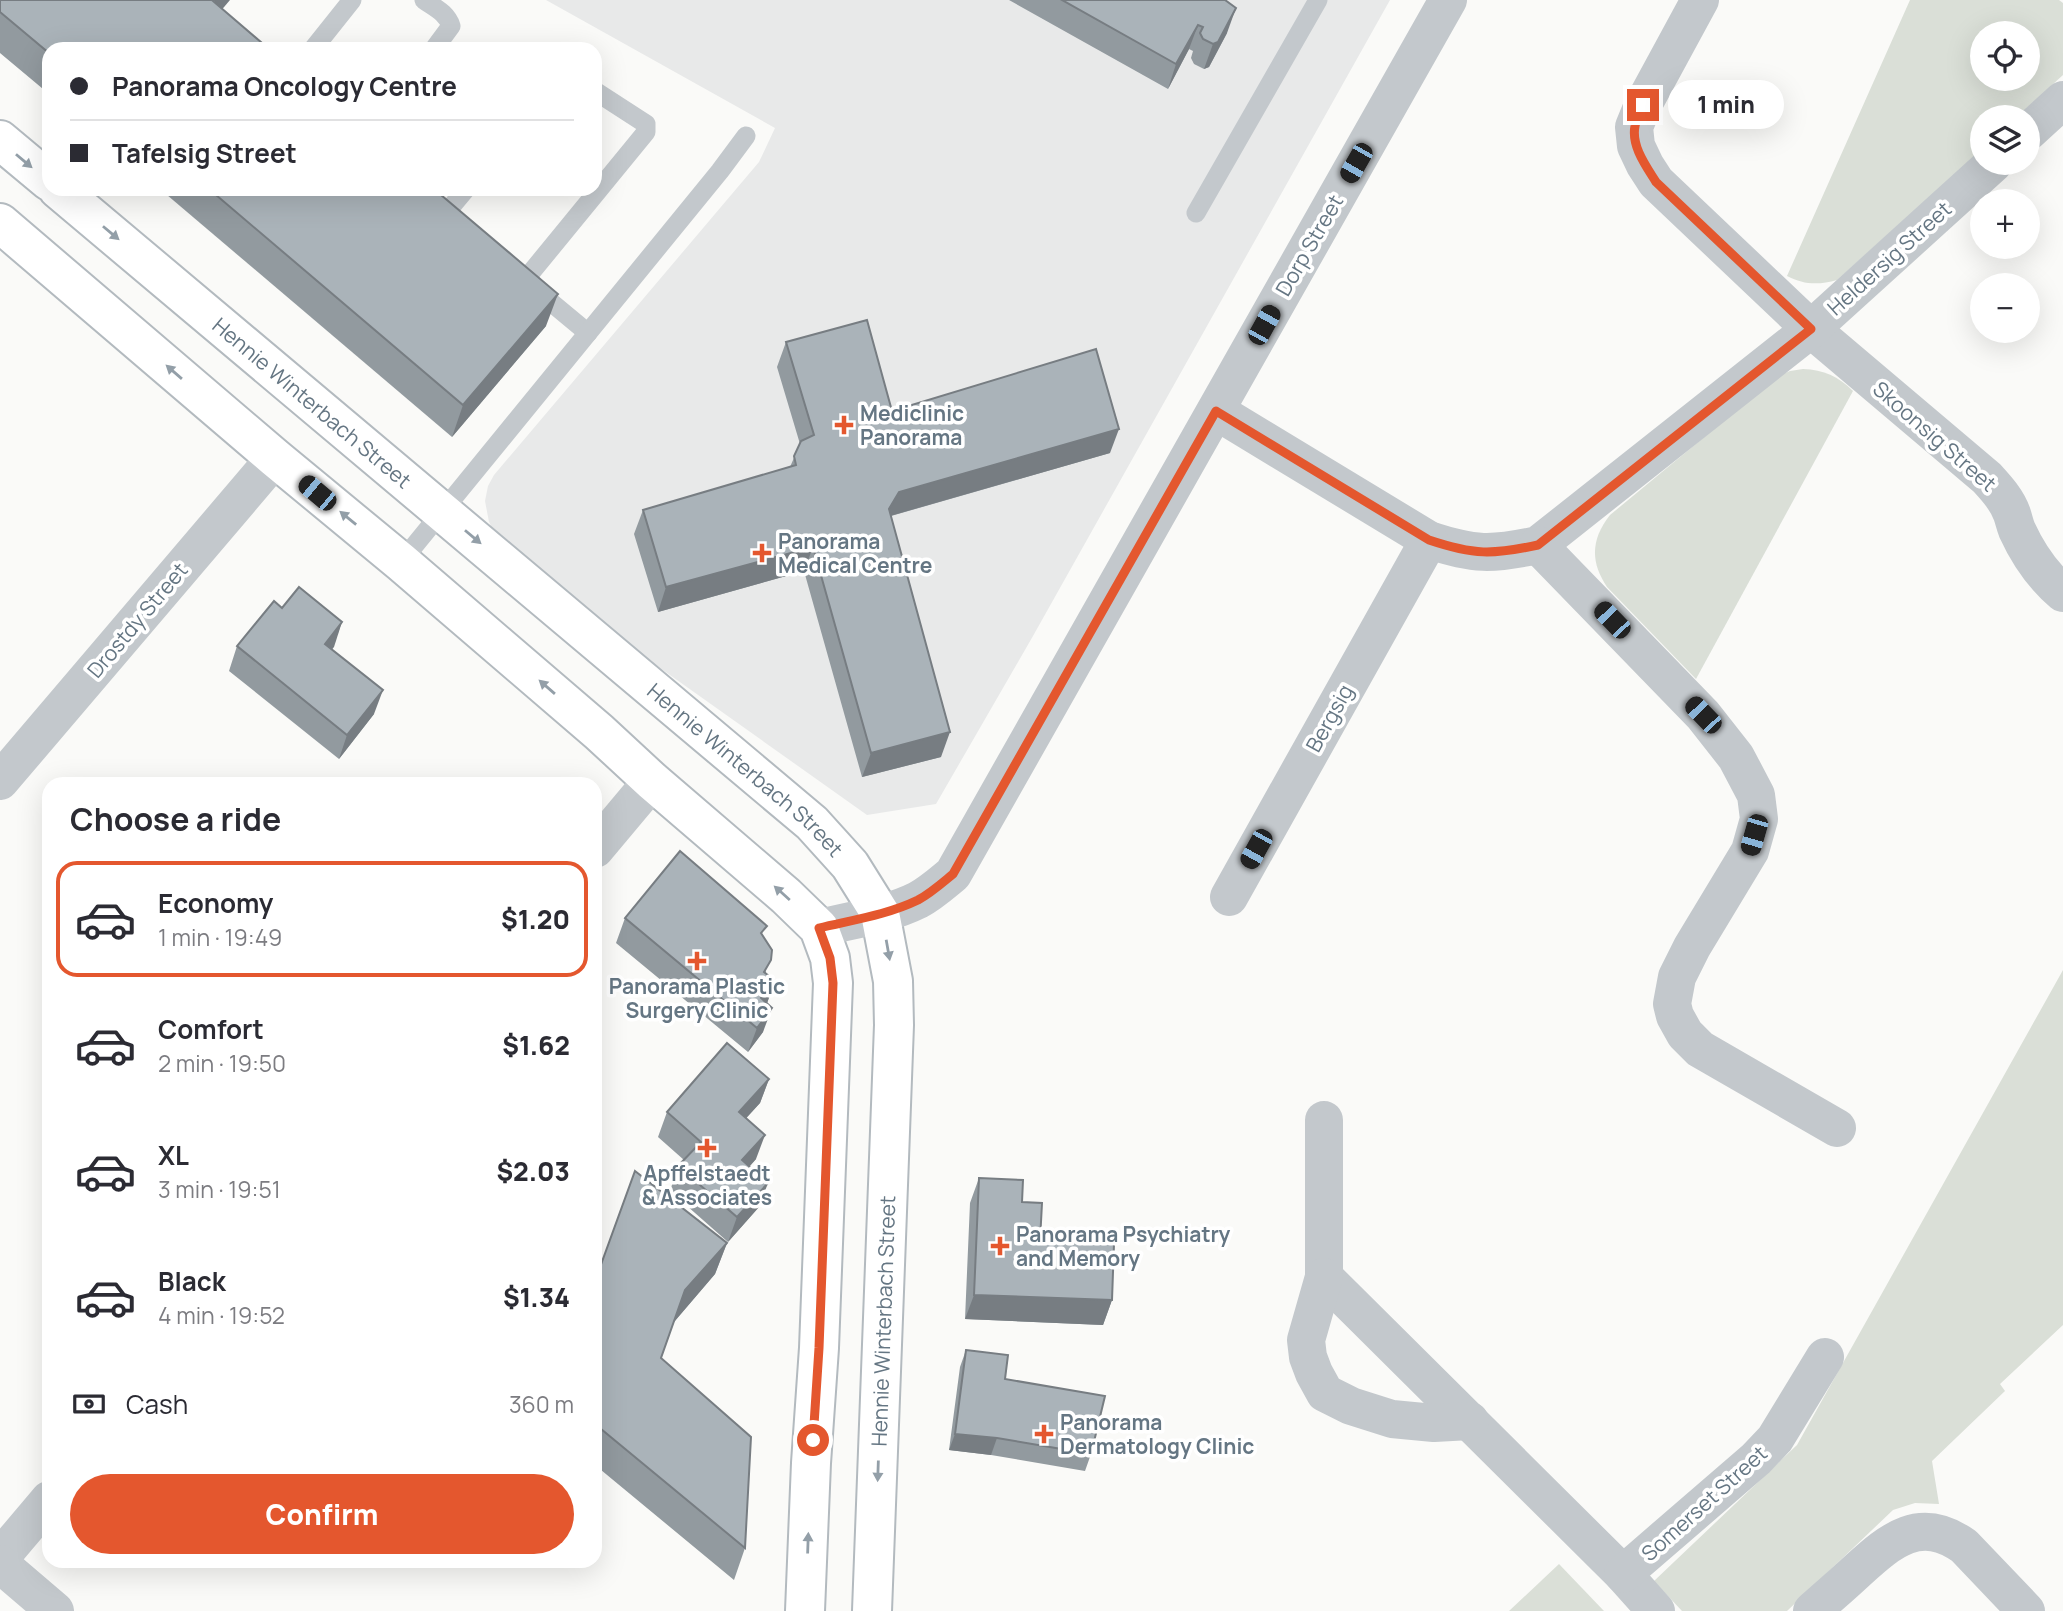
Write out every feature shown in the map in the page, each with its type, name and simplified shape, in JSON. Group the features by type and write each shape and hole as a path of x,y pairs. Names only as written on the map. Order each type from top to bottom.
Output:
{"street":[{"name":"Dorp Street","path":"819,928 880,914 918,900 953,874 1448,0"},
{"name":"Skoonsig Street","path":"1700,0 1643,105 1634,127 1636,146 1645,165 1656,182 1811,329 1987,478 2008,505 2016,529 2037,565 2063,593"},
{"path":"2040,121 2063,100"},
{"path":"0,140 42,175"},
{"name":"Heldersig Street","path":"1216,411 1429,540 1460,550 1491,553 1538,545 1811,329 1981,175"},
{"name":"Hennie Winterbach Street","path":"66,196 812,823 850,865 880,914 893,981 894,1025 872,1611"},
{"path":"0,223 599,732 819,928 830,958 833,983 819,1348 805,1611"},
{"name":"Drostdy Street","path":"0,781 275,458"},
{"name":"Bergsig","path":"1230,897 1429,540"},
{"path":"1538,545 1703,715 1736,757 1756,795 1759,819 1750,851 1677,977 1672,1003 1675,1016 1685,1034 1700,1049 1836,1128"},
{"path":"602,841 652,781"},
{"path":"1324,1120 1324,1277 1306,1340 1314,1373 1325,1392 1350,1406 1392,1419 1434,1423 1469,1421"},
{"name":"Somerset Street","path":"1324,1277 1623,1574 1656,1611"},
{"name":"Somerset Street","path":"1623,1574 1756,1459 1775,1439 1825,1357"},
{"path":"0,1558 42,1508"},
{"path":"1812,1611 1883,1547 1898,1538 1918,1532 1937,1533 1956,1540 2026,1611"},
{"path":"0,1564 55,1611"}],"lane":[{"path":"319,42 352,0"},
{"path":"424,0 450,22 451,26 440,42"},
{"path":"1196,213 1318,0"},
{"path":"602,96 646,124 646,132 602,182"},
{"path":"401,562 720,171 746,135"},
{"path":"428,197 451,217 462,196"},
{"path":"588,333 519,276 590,196"}],"shaded area":[{"name":"Mediclinic Panorama","path":"546,0 1390,0 936,804 867,815 622,641 496,535 489,522 485,501 494,475 759,162 775,128"},
{"path":"1910,0 2059,0 2063,3 2063,75 2030,105 1970,105 1970,161 1837,280 1824,283 1799,281 1787,276"},
{"path":"1803,369 1830,375 1853,391 1696,679 1601,578 1595,560 1599,533 1610,515 1778,376"},
{"path":"2063,970 2063,1325 2000,1384 2005,1391 1932,1461 1939,1504 1915,1503 1893,1510 1787,1611 1682,1611 1654,1581 1797,1445"},
{"path":"1559,1564 1604,1611 1509,1611"}],"building":[{"path":"0,0 215,0 213,1 261,42 42,42 42,47 0,12"},
{"path":"1062,0 1225,0 1236,8 1218,42 1213,44 1203,39 1200,33 1203,27 1198,25 1176,64"},
{"path":"217,196 442,196 558,294 463,405"},
{"name":"Panorama Medical Centre","path":"867,320 892,411 1096,349 1119,429 899,492 889,509 950,732 871,753 813,547 666,587 643,510 796,465 794,456 801,441 814,435 786,342"},
{"path":"299,587 342,622 325,644 383,690 347,735 237,646 274,601 282,608"},
{"name":"Panorama Plastic Surgery Clinic","path":"680,851 767,926 761,933 772,950 771,960 764,972 775,981 761,998 772,1008 757,1028 625,918"},
{"name":"Apffelstaedt & Associates","path":"727,1043 769,1079 739,1112 765,1135 742,1160 768,1183 737,1217 678,1166 701,1142 667,1112"},
{"path":"635,1171 727,1243 685,1290 661,1358 751,1437 745,1548 602,1430 602,1262"},
{"name":"Panorama Psychiatry and Memory","path":"979,1178 1023,1180 1022,1202 1042,1203 1040,1241 1114,1244 1112,1300 974,1295"},
{"path":"966,1350 1008,1355 1005,1379 1105,1396 1091,1454 997,1438 955,1434"}],"place":[{"name":"Mediclinic Panorama","path":"844,425"},
{"name":"Panorama Medical Centre","path":"762,553"},
{"name":"Panorama Plastic Surgery Clinic","path":"697,961"},
{"name":"Apffelstaedt & Associates","path":"707,1148"},
{"name":"Panorama Psychiatry and Memory","path":"1000,1246"},
{"name":"Panorama Dermatology Clinic","path":"1044,1434"}],"route":[{"path":"813,1440 833,983 830,958 819,928 880,914 918,900 953,874 1216,411 1429,540 1460,550 1491,553 1538,545 1811,329 1656,182 1636,146 1634,127 1643,105"}]}
